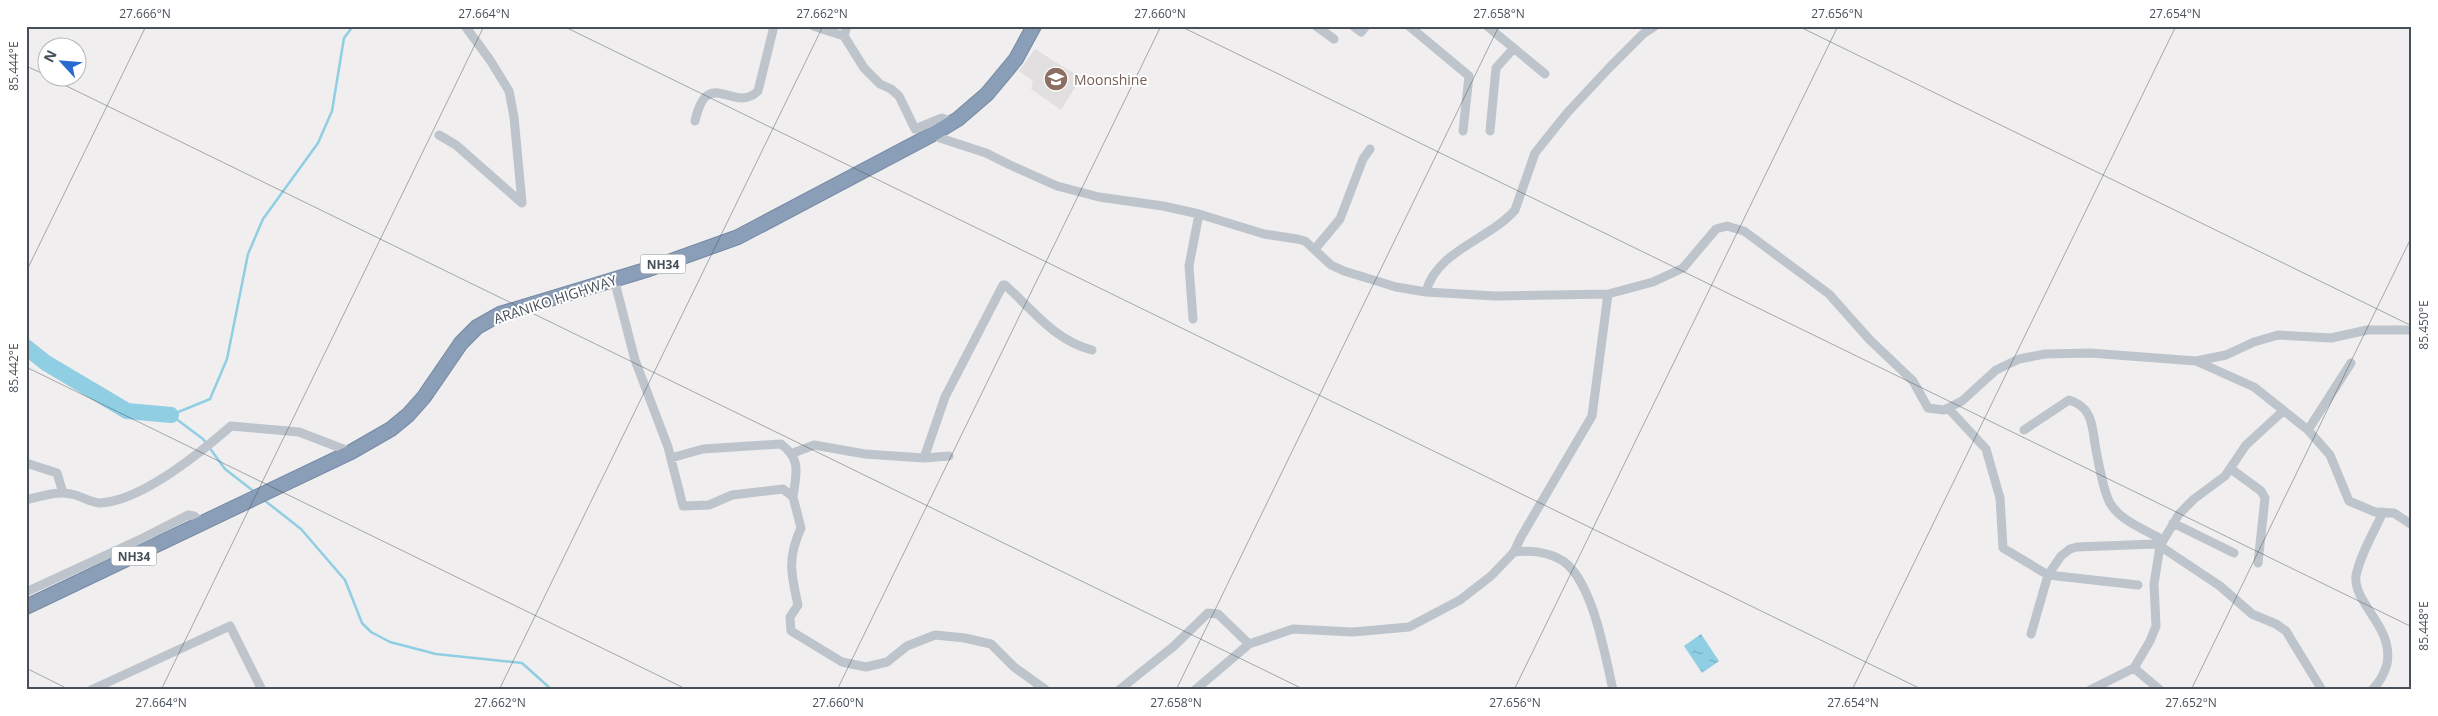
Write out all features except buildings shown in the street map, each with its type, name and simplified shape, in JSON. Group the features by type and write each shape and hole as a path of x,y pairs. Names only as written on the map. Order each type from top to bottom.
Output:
{"highway":[{"name":"ARANIKO HIGHWAY","path":"26,608 285,485 351,452 391,429 408,415 424,397 461,342 477,327 500,314 649,269 738,236 949,125 987,94 1016,59 1034,26"}],"street":[{"path":"439,135 456,145 522,203 514,117 509,91 490,60 465,26"},
{"path":"695,121 702,98 706,94 712,92 747,98 758,91 774,26"},
{"path":"813,26 844,36 864,68 880,84 891,89 899,96 915,130 942,118 947,120 949,125"},
{"path":"844,36 847,26"},
{"path":"1316,26 1334,39"},
{"path":"1353,26 1361,32 1366,26"},
{"path":"1408,26 1469,76 1463,131"},
{"path":"1487,26 1545,74"},
{"path":"1426,292 1429,283 1453,256 1466,245 1509,217 1515,210 1535,153 1567,113 1609,68 1644,34 1655,26"},
{"path":"1490,131 1496,68 1514,48"},
{"path":"935,133 940,138 986,153 1010,166 1057,186 1098,197 1163,206 1199,214 1264,234 1297,239 1315,249 1331,265 1344,271 1396,287 1426,292 1495,296 1608,294 1653,282 1683,268 1716,229 1727,226 1744,231 1829,294 1869,339 1907,374 1928,408 1944,410 1962,401 1996,370 2019,358 2045,354 2090,353 2196,361 2226,354 2254,342 2278,335 2331,338 2367,330 2412,330"},
{"path":"1315,249 1340,219 1363,159 1370,149"},
{"path":"1193,319 1188,266 1199,214"},
{"path":"614,279 635,360 671,458 683,506 709,505 732,495 783,489 792,497"},
{"path":"924,458 945,397 1003,285 1063,339 1075,346 1092,350"},
{"path":"1195,690 1249,644 1294,629 1354,632 1409,627 1460,600 1491,576 1514,552 1521,536 1592,416 1608,294"},
{"path":"2196,361 2254,387 2308,430 2330,455 2348,502 2375,512 2394,513 2412,525"},
{"path":"2308,430 2351,363"},
{"path":"2024,430 2069,400 2084,407 2091,418 2096,450 2109,501 2117,513 2162,543 2220,586 2252,614 2286,630 2322,690"},
{"path":"1948,408 1986,449 2000,498 2003,548 2048,575 2138,585"},
{"path":"2090,690 2134,668 2150,641 2156,626 2154,584 2162,543 2173,523 2194,499 2232,469 2246,444 2283,411"},
{"path":"26,500 57,492 97,503 112,502 174,472 231,426 299,432 351,452"},
{"path":"671,458 703,449 781,444 793,453 797,468 792,497 801,528 792,546 791,574 798,606 790,617 792,631 800,637 842,662 866,667 887,662 907,646 935,635 965,638 991,644 1014,668 1046,690"},
{"path":"793,453 814,445 865,454 924,458 949,456"},
{"path":"26,463 57,473 63,493"},
{"path":"2232,469 2261,491 2265,498 2258,563"},
{"path":"2372,690 2380,682 2385,672 2388,656 2387,643 2378,623 2358,590 2356,576 2384,512"},
{"path":"26,592 144,538 188,514 204,523"},
{"path":"2173,523 2234,553"},
{"path":"2031,634 2048,575 2061,556 2077,547 2162,543"},
{"path":"1514,552 1526,551 1548,554 1563,561 1575,574 1590,600 1612,690"},
{"path":"1119,690 1174,646 1208,613 1218,614 1249,644"},
{"path":"91,690 230,626 262,690"},
{"path":"2134,668 2160,690"}],"shaded area":[{"name":"Moonshine","path":"1035,49 1081,78 1061,110 1031,89 1033,81 1019,71"}],"water":[{"path":"1701,634 1719,661 1702,673 1684,646"}],"waterway":[{"path":"171,415 210,399 227,359 248,254 263,219 318,143 332,111 344,38 353,26"},
{"path":"26,347 46,363 127,411 171,415"},
{"path":"171,415 203,439 225,469 256,493"},
{"path":"264,500 301,529 345,580 362,623 371,632 390,642 436,654 522,663 552,690"}],"place":[{"name":"Moonshine","path":"1056,79"}]}
